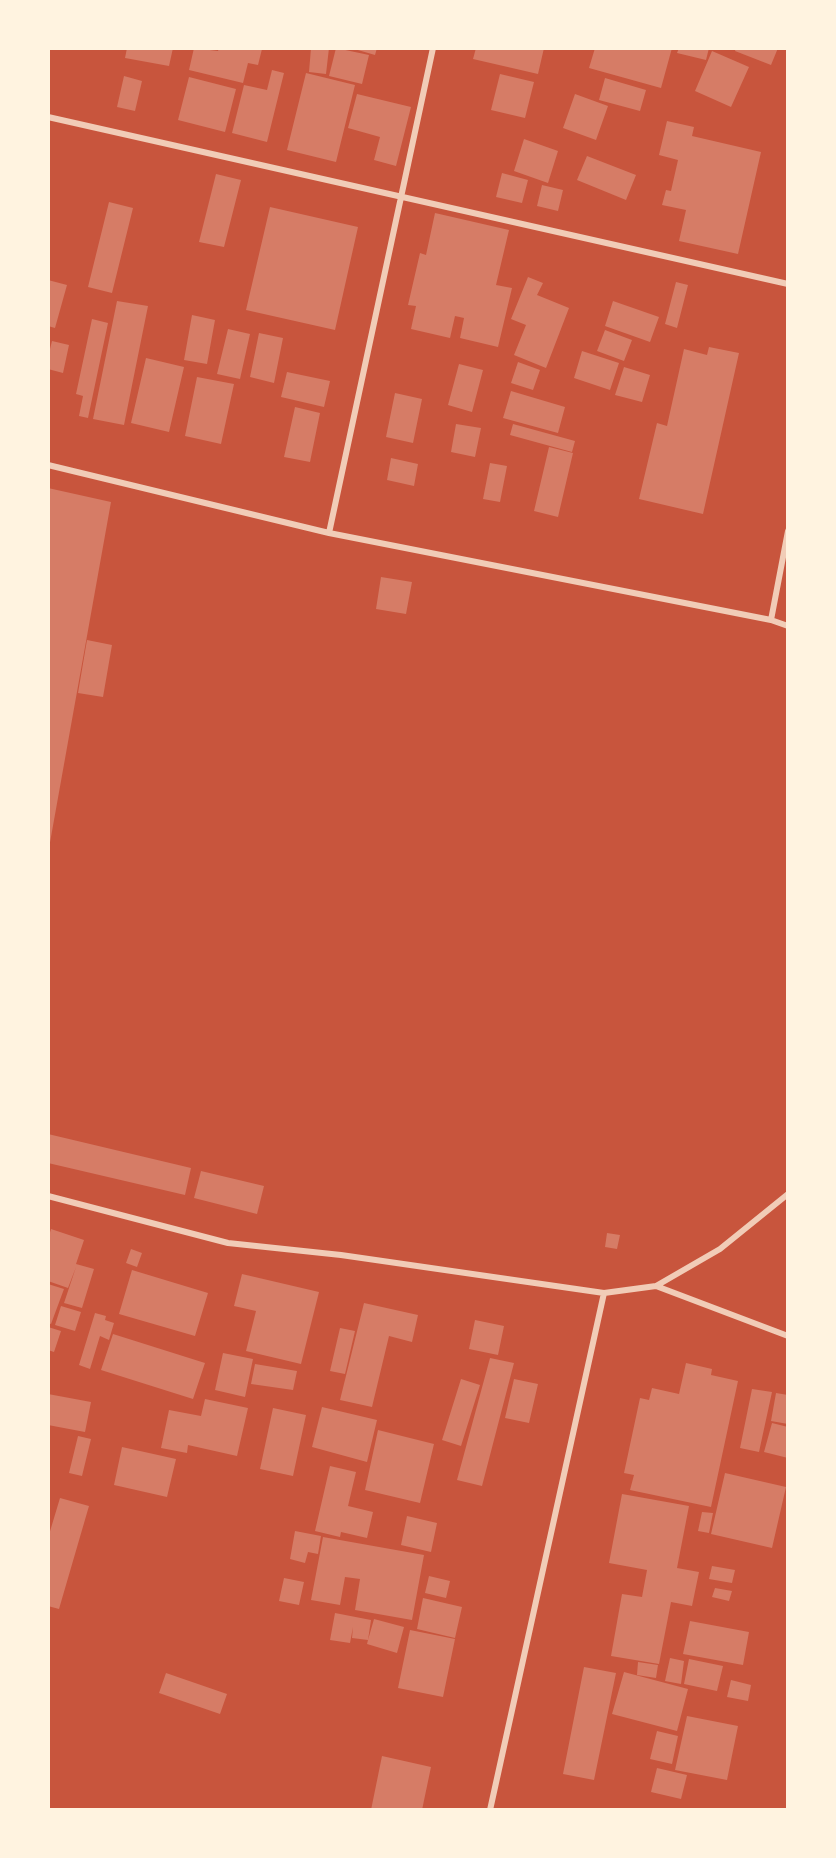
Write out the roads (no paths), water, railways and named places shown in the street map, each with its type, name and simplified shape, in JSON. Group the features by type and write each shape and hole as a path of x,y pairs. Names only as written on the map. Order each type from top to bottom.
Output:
{"street":[{"path":"328,533 433,48"},
{"path":"48,117 788,284"},
{"path":"48,465 328,533 771,620 788,626"},
{"path":"771,620 788,531"},
{"path":"48,1196 228,1243 341,1256 604,1293 656,1286 720,1250 788,1194"},
{"path":"656,1286 788,1336"},
{"path":"490,1810 604,1293"}]}
